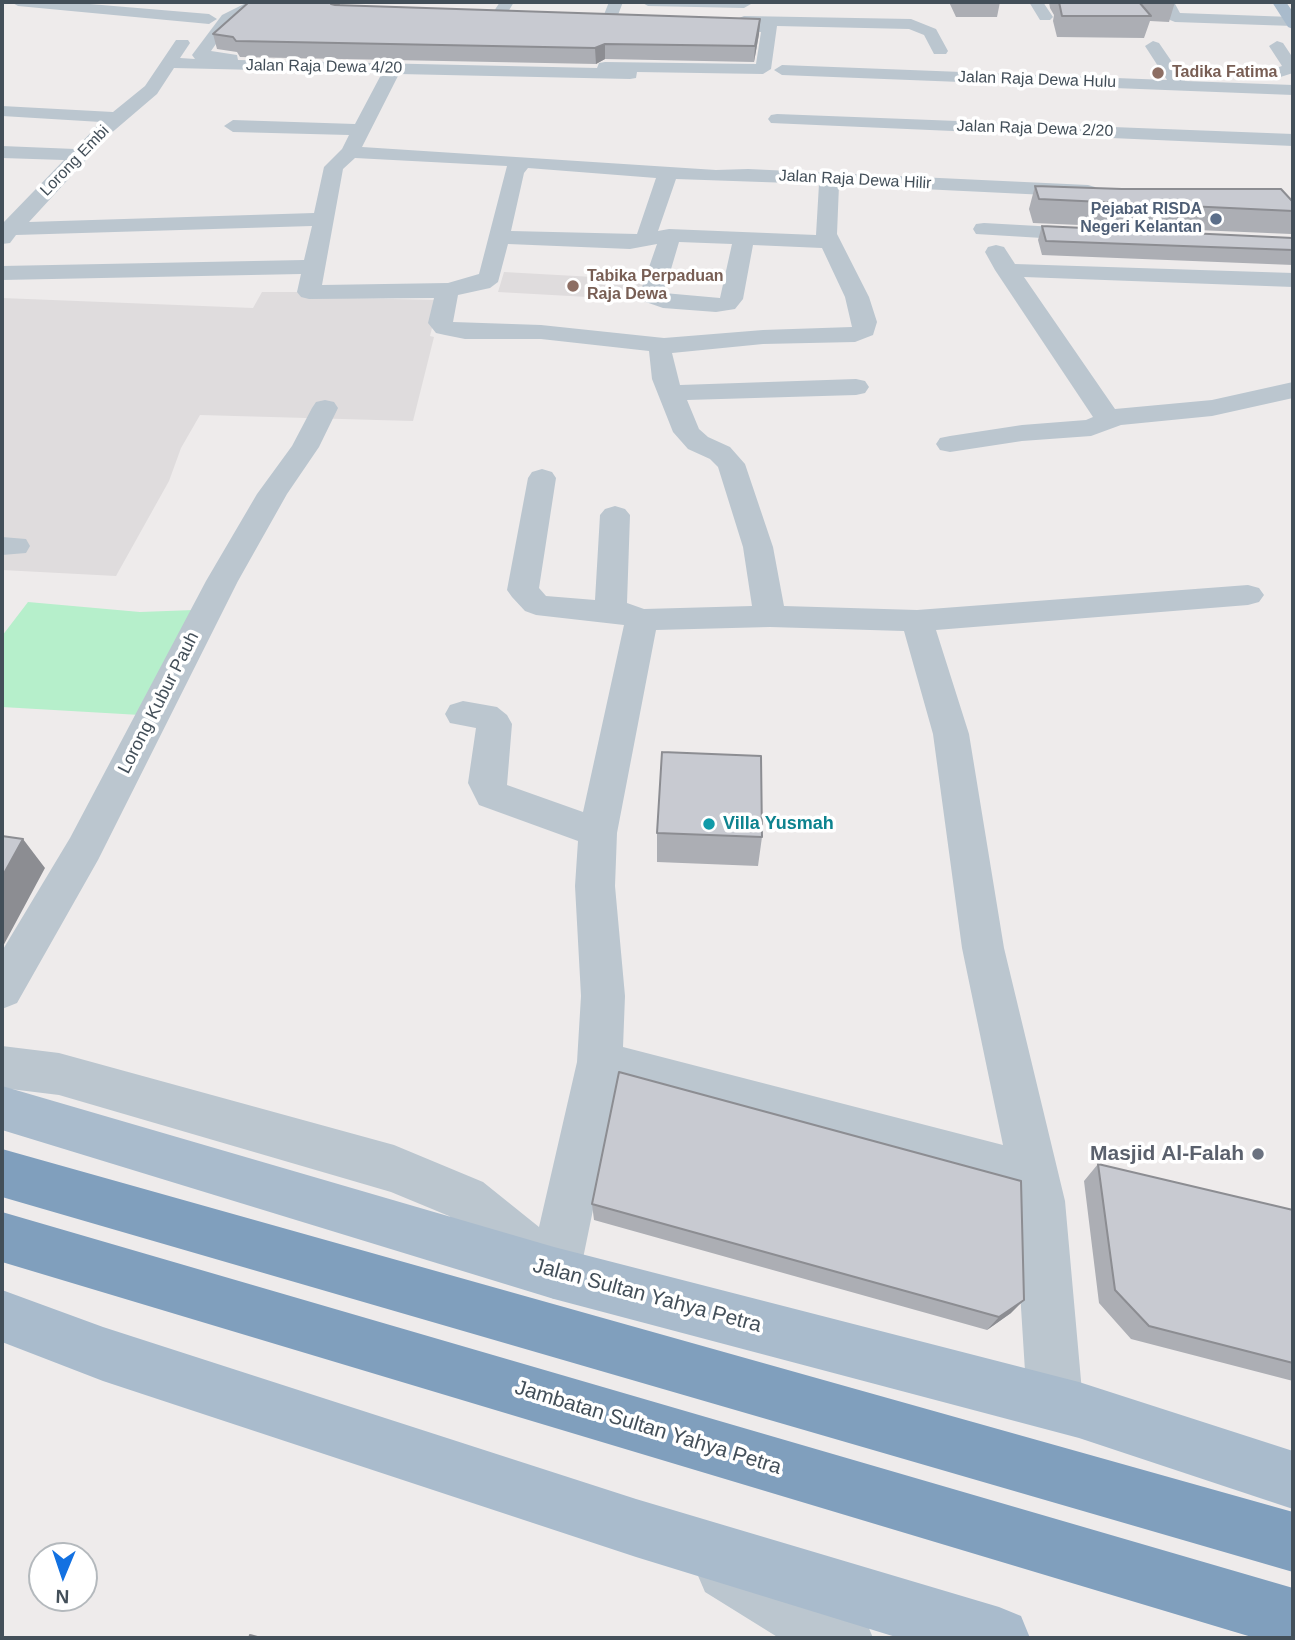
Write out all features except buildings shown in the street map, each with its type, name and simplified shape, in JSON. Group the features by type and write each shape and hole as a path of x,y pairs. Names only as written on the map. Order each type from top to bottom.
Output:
{"highway":[{"path":"2,1173 1293,1542"},
{"name":"Jambatan Sultan Yahya Petra","path":"2,1237 1293,1619"}],"main road":[{"path":"1279,2 1293,23"},
{"name":"Jalan Sultan Yahya Petra","path":"2,1108 554,1273 1055,1403 1293,1480"},
{"path":"2,1316 103,1354 671,1538 999,1638"}],"street":[{"path":"18,2 209,19"},
{"path":"104,9 119,2"},
{"name":"Lorong Embi","path":"6,234 117,118 150,90 185,40 209,19 240,2"},
{"path":"259,2 225,20 213,34 201,57 595,71 755,70 764,68 770,28 692,22 787,13 911,24 930,32 940,51"},
{"path":"648,2 762,5"},
{"path":"1036,2 1045,17"},
{"path":"1167,2 1175,17 1293,23"},
{"path":"1240,2 1250,20"},
{"path":"779,97 787,13"},
{"path":"595,71 612,25"},
{"path":"1153,46 1175,79 1273,75 1292,68 1285,53"},
{"name":"Jalan Raja Dewa 4/20","path":"167,63 391,72 595,71 779,97"},
{"path":"404,314 306,311 302,307 309,292 334,167 349,152 391,72 503,79"},
{"name":"Jalan Raja Dewa Hulu","path":"779,97 1175,79 1293,90"},
{"path":"150,90 175,89"},
{"name":"Jalan Raja Dewa 2/20","path":"779,97 1293,140"},
{"path":"2,111 117,118"},
{"path":"233,126 361,130"},
{"path":"2,152 80,155"},
{"name":"Jalan Raja Dewa Hilir","path":"349,152 668,173 1109,192"},
{"path":"748,175 760,155"},
{"path":"309,292 449,290 488,281 514,171 523,162"},
{"path":"668,173 647,230 659,237 668,247 651,296 663,301 716,305 730,302 744,238"},
{"path":"449,290 440,323 454,331 541,332 664,345 763,337 835,337 860,333 865,327 858,297 829,242 826,225 829,179"},
{"path":"29,180 55,181"},
{"path":"961,185 1006,270 1109,421"},
{"path":"6,234 323,219"},
{"path":"984,229 1118,237"},
{"path":"499,237 621,242 659,237 829,242"},
{"path":"1164,251 1176,276"},
{"path":"2,273 314,267"},
{"path":"1006,270 1293,280"},
{"path":"664,345 660,353 670,393 691,438 720,453 732,464 758,547 770,616"},
{"path":"670,393 856,387"},
{"path":"950,444 1022,433 1091,428 1127,415 1212,408 1293,390"},
{"name":"Lorong Kubur Pauh","path":"2,990 84,849 222,581 323,413"},
{"path":"541,478 523,590 536,604 551,607 626,616 770,616 917,621 1248,595"},
{"path":"2,1067 59,1074 394,1169 466,1199 554,1273 600,1062 603,996 595,886 598,833 626,616 615,515"},
{"path":"917,621 951,734 983,948 1044,1221 1055,1403"},
{"path":"463,714 484,716 494,724 487,783 492,795 598,833"},
{"path":"600,1062 1034,1177"},
{"path":"671,1538 820,1628 842,1638"}],"shaded area":[{"name":"Tabika Perpaduan Raja Dewa","path":"504,272 647,280 642,300 498,292"},
{"path":"262,292 299,292 301,297 439,300 430,336 434,337 413,421 200,415 181,448 169,481 116,576 2,570 2,298 253,308"}],"green space":[{"path":"28,602 140,612 194,610 140,715 2,707 2,636"}],"place":[{"name":"Tadika Fatima","path":"1158,73"},
{"name":"Pejabat RISDA Negeri Kelantan","path":"1216,219"},
{"name":"Tabika Perpaduan Raja Dewa","path":"573,286"},
{"name":"Villa Yusmah","path":"709,824"},
{"name":"Masjid Al-Falah","path":"1258,1154"}]}
